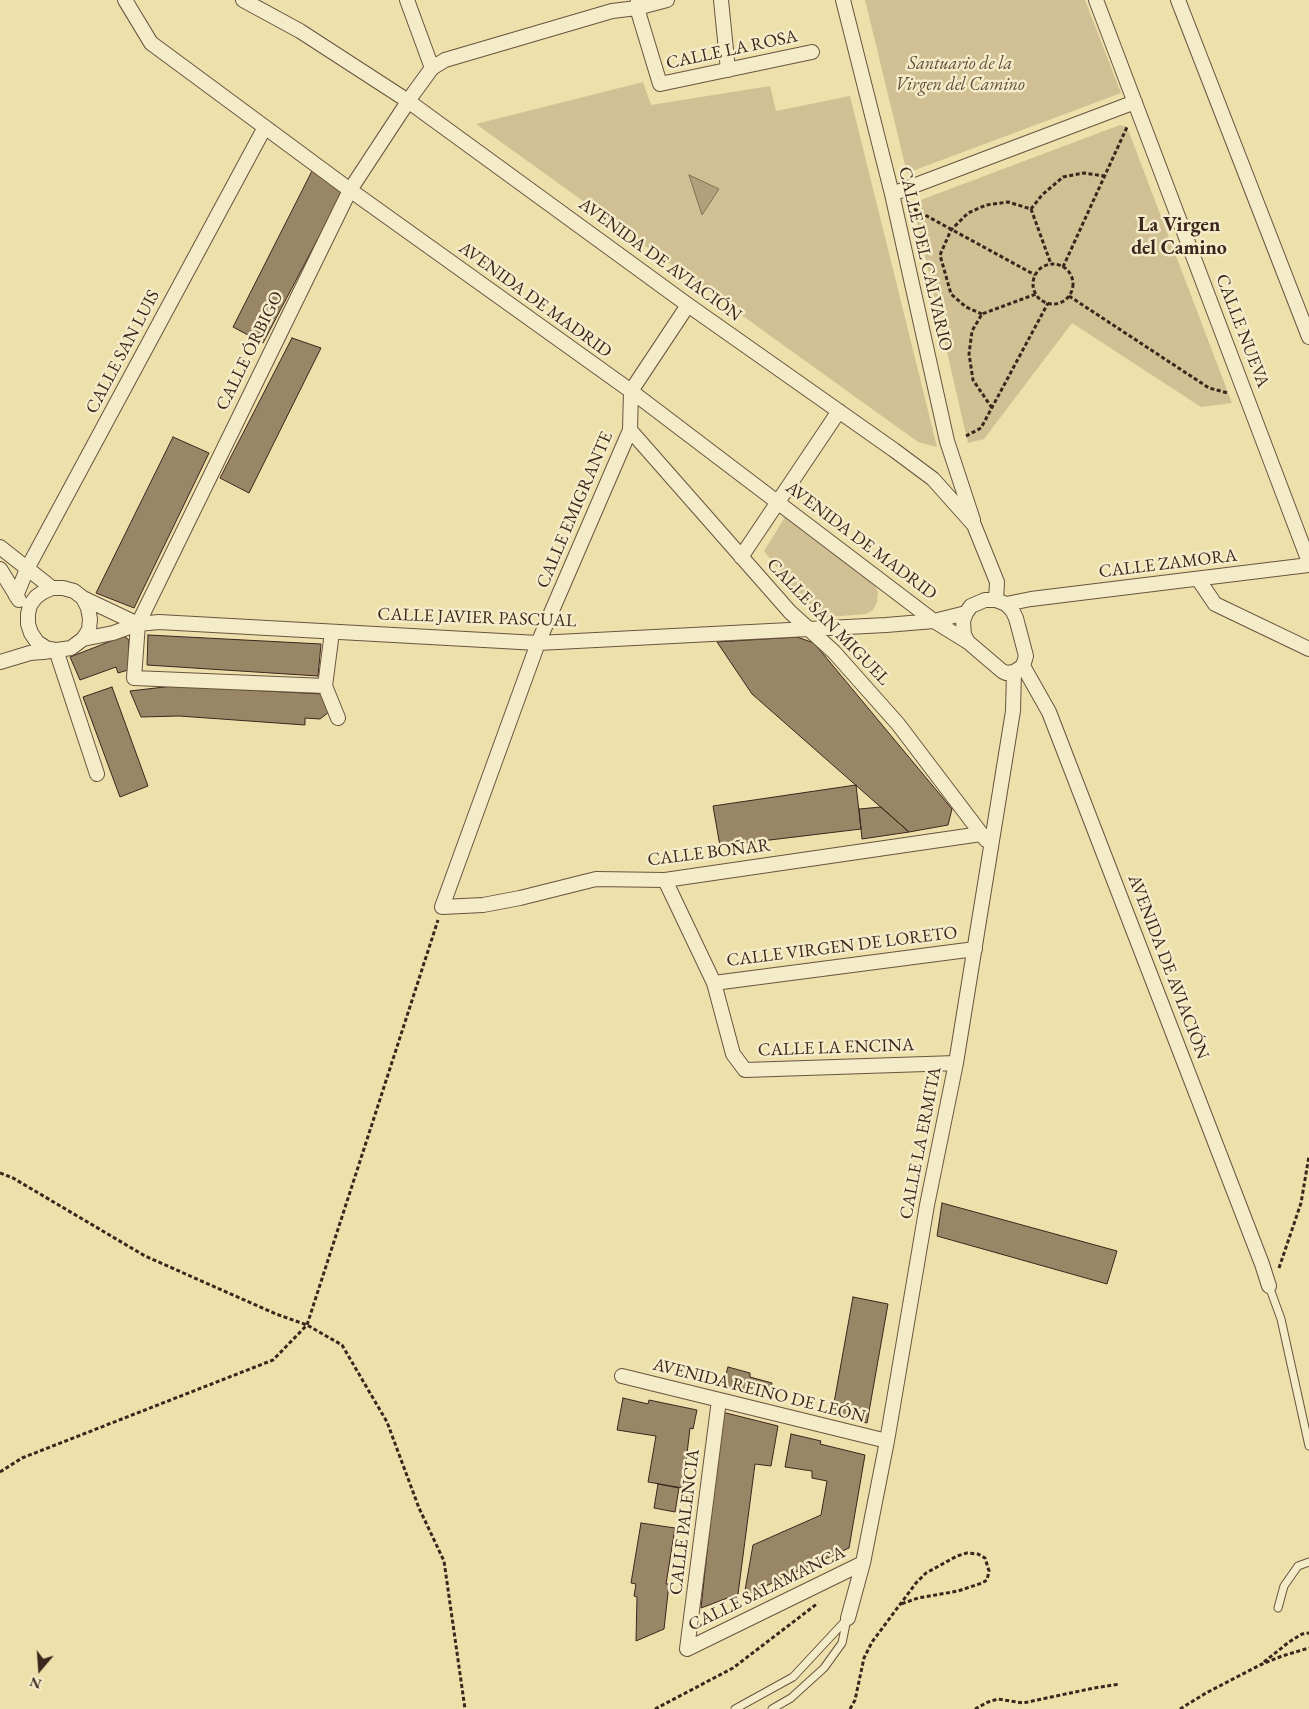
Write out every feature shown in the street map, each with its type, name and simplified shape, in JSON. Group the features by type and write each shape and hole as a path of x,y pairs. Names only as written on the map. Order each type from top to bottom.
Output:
{"street":[{"name":"AVENIDA DE MADRID","path":"126,0 151,43 350,190 630,391 934,621"},
{"name":"AVENIDA DE AVIACIÓN","path":"243,0 300,31 408,101 688,305 933,479 974,525 998,582 1001,602"},
{"path":"407,0 432,68 444,60 612,8 667,0"},
{"path":"722,0 728,70"},
{"name":"CALLE DEL CALVARIO","path":"842,0 892,194 947,441 974,525"},
{"name":"CALLE NUEVA","path":"1096,0 1309,564"},
{"path":"1178,0 1309,337"},
{"name":"CALLE LA ROSA","path":"638,4 660,84 812,52"},
{"name":"CALLE ÓRBIGO","path":"138,624 350,190 408,101 432,68"},
{"path":"892,194 1135,102"},
{"name":"CALLE SAN LUIS","path":"16,596 27,569 265,127"},
{"path":"630,391 688,305"},
{"name":"CALLE EMIGRANTE","path":"442,908 538,643 630,430 630,391"},
{"path":"741,557 839,411"},
{"name":"CALLE SAN MIGUEL","path":"630,430 790,612 834,652 898,724 992,846"},
{"path":"0,547 52,588"},
{"name":"CALLE ZAMORA","path":"1001,602 1309,564"},
{"path":"0,569 28,614"},
{"path":"1198,579 1215,604 1309,649"},
{"path":"0,662 30,653 71,648 83,639 89,630 90,619 88,608 83,598 74,591 63,588 52,588 36,597 30,605 28,614 30,653"},
{"name":"CALLE JAVIER PASCUAL","path":"83,598 138,624"},
{"path":"1016,618 1031,599"},
{"path":"934,621 968,642 1006,673 1018,669 1026,656 1016,618 1012,610 1001,602 985,600 977,602 966,613 963,629 968,642"},
{"name":"CALLE JAVIER PASCUAL","path":"83,639 113,634 138,624 159,622 538,643 934,621 966,613"},
{"path":"138,624 134,678 325,686"},
{"path":"332,632 325,686 338,718"},
{"path":"30,633 37,642 46,648 56,650"},
{"path":"56,650 97,774"},
{"name":"AVENIDA DE AVIACIÓN","path":"1018,669 1049,712 1259,1256 1268,1286"},
{"name":"CALLE LA ERMITA","path":"848,1618 863,1563 887,1441 927,1205 956,1063 992,846 1018,669"},
{"name":"CALLE BOÑAR","path":"442,908 483,905 596,880 665,880 981,834"},
{"name":"CALLE LA ENCINA","path":"665,880 714,983 733,1054 745,1070 956,1063"},
{"name":"CALLE VIRGEN DE LORETO","path":"714,983 975,949"},
{"name":"AVENIDA REINO DE LEÓN","path":"622,1376 887,1441"},
{"name":"CALLE PALENCIA","path":"687,1649 719,1400"},
{"name":"CALLE SALAMANCA","path":"687,1649 863,1563"}],"lane":[{"path":"1268,1286 1281,1319 1309,1446"},
{"path":"1278,1608 1284,1586 1298,1566 1309,1562"},
{"path":"735,1709 793,1677 848,1618"},
{"path":"772,1709 791,1698 824,1668 842,1643 848,1618"}],"path":[{"path":"1063,267 1127,127"},
{"path":"1031,208 1042,195 1063,177 1084,173 1104,176"},
{"path":"982,314 966,307 951,294 940,255 951,230 968,213 986,205 1008,202 1031,208"},
{"path":"1031,208 1051,264"},
{"path":"914,209 1035,275"},
{"path":"1051,264 1058,264 1063,267 1072,277 1072,290 1069,296 1059,303 1048,303 1040,299 1036,294 1033,281 1035,275 1044,266 1051,264"},
{"path":"992,408 973,380 969,354 972,331 982,314 1036,294"},
{"path":"1069,296 1209,388 1228,393"},
{"path":"966,436 981,428 1048,303"},
{"path":"0,1472 22,1458 272,1360 307,1325 442,908"},
{"path":"1268,1286 1280,1268 1301,1203 1309,1156"},
{"path":"0,1173 13,1178 145,1256 276,1314 307,1325 342,1345 387,1422 419,1508 444,1561 465,1709"},
{"path":"850,1709 855,1700 864,1658 872,1642 916,1583 939,1564 957,1556 967,1553 978,1554 986,1558 989,1571 987,1580 982,1583 958,1591 918,1598 901,1604"},
{"path":"655,1709 733,1668 820,1601"},
{"path":"1260,1665 1289,1642 1302,1634 1309,1633"},
{"path":"1180,1709 1260,1665 1309,1648"},
{"path":"975,1709 988,1702 998,1700 1023,1703 1120,1684"}],"green space":[{"name":"Santuario de la Virgen del Camino","path":"865,0 1085,0 1121,93 907,173"},
{"path":"643,82 651,105 770,86 776,111 850,96 937,447 918,442 476,124"},
{"path":"1120,125 1127,127 1232,403 1201,407 1072,323 984,439 968,443 914,209 918,201"},
{"path":"785,517 874,583 878,592 877,602 873,610 866,614 817,618 764,551"}],"shaded area":[{"path":"689,175 719,189 702,215"}],"building":[{"path":"313,169 343,191 263,343 233,327"},
{"path":"292,338 321,348 249,493 220,478"},
{"path":"173,437 209,453 134,608 96,593"},
{"path":"148,635 321,644 318,676 147,665"},
{"path":"124,636 129,640 128,670 118,673 116,667 80,680 70,657"},
{"path":"797,637 814,643 952,809 948,825 909,832 752,694 717,642"},
{"path":"173,686 323,694 329,712 320,719 305,718 305,725 179,716 141,717 130,691"},
{"path":"112,687 148,786 120,797 83,697"},
{"path":"856,785 861,829 720,846 713,806"},
{"path":"881,807 909,832 862,839 859,809"},
{"path":"942,1203 1117,1251 1107,1284 937,1236"},
{"path":"853,1297 888,1304 867,1423 832,1414"},
{"path":"728,1367 750,1373 750,1377 772,1383 771,1388 774,1389 771,1398 723,1385"},
{"path":"623,1398 648,1404 649,1400 697,1410 693,1429 690,1428 683,1488 648,1482 656,1436 617,1430"},
{"path":"722,1412 778,1426 771,1466 755,1464 738,1594 701,1608"},
{"path":"791,1434 821,1441 820,1444 865,1455 849,1548 744,1596 753,1545 821,1515 827,1481 812,1478 812,1471 785,1467"},
{"path":"658,1484 679,1488 675,1512 654,1508"},
{"path":"641,1523 675,1528 666,1584 669,1584 664,1629 636,1641 637,1597 634,1596 636,1584 631,1583"}],"district":[{"name":"La Virgen del Camino","path":"1179,238"}]}
